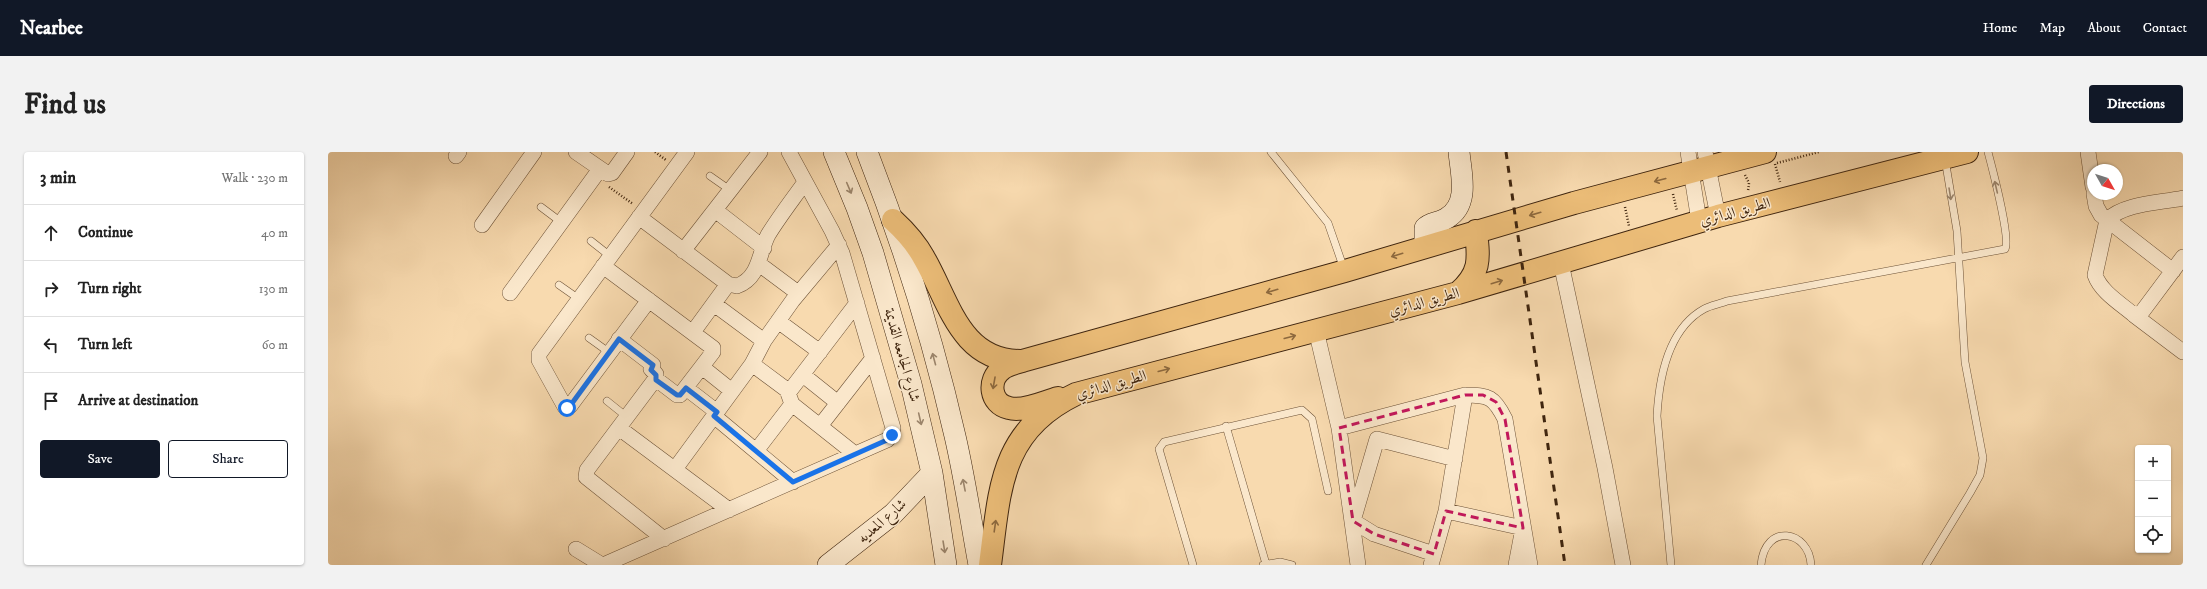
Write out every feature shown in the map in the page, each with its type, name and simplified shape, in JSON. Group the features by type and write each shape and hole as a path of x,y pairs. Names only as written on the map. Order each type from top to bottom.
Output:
{"main road":[{"name":"شارع الجامعه القديمة","path":"834,152 858,208 873,253 911,384 932,473 946,565"},
{"name":"شارع الجامعه القديمة","path":"867,152 893,220 955,437 979,565"},
{"path":"1425,247 1425,228 1428,225 1447,218 1460,204 1462,185 1459,152"},
{"name":"الطريق الدائري","path":"990,565 1000,486 1008,460 1022,436 1041,416 1076,394 1458,293 1709,219 1967,152"},
{"path":"1076,394 1019,408 1009,409 1000,404 994,396 992,386 995,376 1002,368 1022,361 1345,271 1697,161 1771,159"},
{"path":"893,220 919,250 969,341 992,357 1007,361 1022,361"},
{"path":"1458,293 1468,284 1475,272 1478,259 1476,231"},
{"name":"شارع المعديه","path":"828,565 893,514 932,473"}],"street":[{"path":"576,152 597,173 610,174 627,152"},
{"path":"649,300 570,406 567,408 563,406 539,360 539,354 687,152"},
{"path":"683,250 760,152"},
{"path":"576,549 603,565 887,440 893,432 873,358 839,245 789,152"},
{"path":"2088,152 2090,164"},
{"path":"482,225 530,154"},
{"path":"1697,161 1709,219"},
{"path":"510,293 597,173"},
{"path":"641,215 683,250 728,284 737,286 741,285 759,264 768,236 805,182"},
{"path":"2183,198 2119,211 2107,220 2095,275 2098,283 2104,290 2183,352"},
{"path":"2095,200 2098,211 2107,220 2172,271"},
{"path":"714,210 764,248"},
{"path":"675,469 752,364 764,341 798,293 839,245"},
{"path":"2134,314 2142,312 2183,257"},
{"path":"606,261 649,300 713,348 713,352 680,395 677,395 656,380"},
{"path":"1561,263 1605,468 1623,565"},
{"path":"759,264 798,293"},
{"path":"693,332 728,284"},
{"path":"756,451 803,375 856,303"},
{"path":"714,304 764,341"},
{"path":"778,321 820,352"},
{"path":"1316,330 1339,428 1358,565"},
{"path":"619,339 653,365 651,370 656,375 656,380 587,470 586,477 664,539"},
{"path":"820,426 873,358"},
{"path":"752,364 820,426 855,454"},
{"path":"702,367 732,390"},
{"path":"803,375 838,403"},
{"path":"686,388 793,482"},
{"path":"1339,428 1464,396 1483,395 1496,402 1504,420 1530,565"},
{"path":"1353,521 1374,534 1433,560 1446,511 1464,396"},
{"path":"1353,521 1377,439 1372,419"},
{"path":"624,422 675,469 729,510"},
{"path":"1377,439 1455,458"},
{"path":"1446,511 1523,528"},
{"path":"1516,565 1523,528"}],"lane":[{"path":"1271,152 1328,223 1345,271"},
{"path":"1671,565 1657,416 1658,392 1663,370 1671,347 1685,326 1703,309 1727,301 1958,256 2005,249 2007,245 2004,223 1988,152"},
{"path":"1926,565 1970,493 1980,474 1983,458 1964,355 1957,231 1944,157"},
{"path":"710,176 730,190"},
{"path":"541,207 561,222"},
{"path":"590,241 606,261"},
{"path":"559,284 579,299"},
{"path":"589,338 610,352"},
{"path":"607,401 624,422"},
{"path":"1193,565 1160,446 1166,441 1297,410 1306,412 1312,419 1328,491"},
{"path":"1226,426 1264,564 1280,562 1292,565"},
{"path":"1761,565 1762,551 1766,544 1779,536 1787,536 1801,542 1806,548 1811,565"}],"path":[{"path":"1781,184 1771,159 1820,152"},
{"path":"1747,170 1743,172 1749,183 1747,193"},
{"path":"597,173 641,215"},
{"path":"1776,186 1787,182"},
{"path":"1743,194 1751,192"},
{"path":"1667,196 1674,194 1678,212 1671,214"},
{"path":"1618,209 1632,205"},
{"path":"1625,207 1630,228"},
{"path":"1623,230 1637,225"}],"highlighted area":[{"path":"1465,395 1483,395 1496,402 1505,419 1523,528 1446,511 1434,554 1374,534 1353,521 1339,428"}],"railway":[{"path":"1506,152 1565,565"}],"route":[{"path":"567,408 619,339 653,365 651,370 656,375 656,380 679,396 686,388 717,412 714,416 793,482 887,440 892,435"}]}
